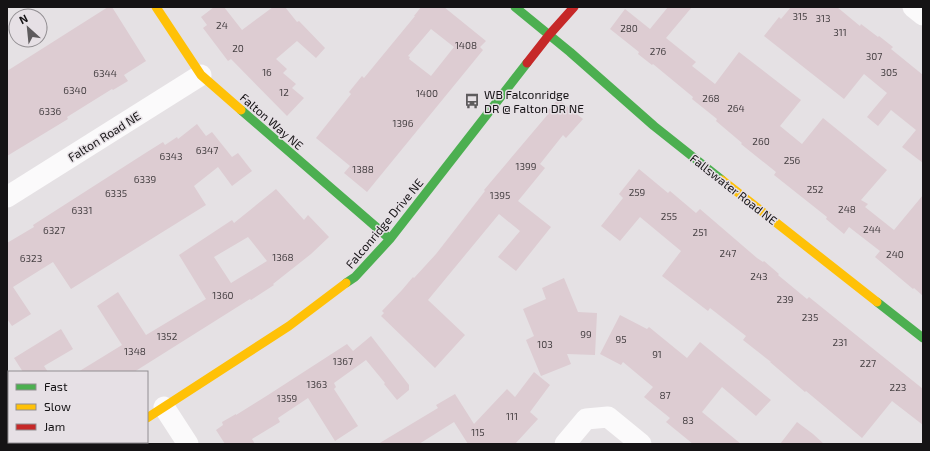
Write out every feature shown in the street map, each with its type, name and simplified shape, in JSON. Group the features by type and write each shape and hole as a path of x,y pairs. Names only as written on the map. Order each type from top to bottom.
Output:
{"street":[{"name":"Falton Way NE","path":"156,7 201,76 390,239"},
{"name":"Fallswater Road NE","path":"514,7 570,52 654,126 923,338"},
{"name":"Falconridge Drive NE","path":"155,413 289,326 355,277 390,239 549,35 574,7"},
{"path":"913,7 923,15"},
{"name":"Falton Road NE","path":"7,197 201,76"},
{"path":"155,413 188,444"},
{"path":"565,444 586,419 608,417 641,444"}],"building":[{"path":"108,7 112,7 146,61 124,75 128,81 113,90 112,89 67,117 68,119 7,156 7,71 43,48 48,48 48,45"},
{"path":"214,7 224,7 242,30 273,7 285,7 297,22 299,21 325,48 316,58 297,41 276,59 287,69 283,73 296,84 292,88 304,98 287,116 231,59 228,61 203,28 207,25 201,17"},
{"path":"421,7 444,7 486,41 480,47 483,50 367,192 344,173 350,166 316,138 351,94 349,92 362,76 364,78","holes":["431,29 454,47 431,76 409,59 410,57 408,56"]},
{"path":"668,7 692,7 666,38 696,62 692,66 715,84 739,52 801,100 780,126 802,144 823,118 887,170 861,200 868,204 865,207 894,230 923,195 923,296 875,257 880,251 849,227 844,234 826,219 827,217 774,175 776,172 741,144 742,143 716,121 717,119 692,99 693,97 653,64 652,65 638,54 639,52 610,29 625,9 650,29"},
{"path":"791,7 837,7 860,26 861,24 893,47 891,49 923,75 923,163 902,147 916,130 891,110 878,126 867,117 887,93 864,74 844,99 764,36 779,17 781,19"},
{"path":"558,99 583,119 566,138 563,135 540,164 545,168 518,201 551,227 516,271 498,257 520,231 499,214 428,300 465,335 435,368 381,316 384,313 382,311 436,254 485,191 484,190 549,113 547,112"},
{"path":"197,124 206,136 212,132 232,157 238,153 252,171 232,186 218,167 194,186 206,205 71,289 53,262 13,287 31,314 12,326 7,319 7,243 34,227 33,225 147,152 163,142 165,145 177,137 178,139"},
{"path":"639,169 668,193 670,191 696,213 700,209 757,258 763,262 764,261 779,274 778,275 807,299 809,297 923,389 923,425 892,401 862,438 743,340 746,336 710,308 708,311 662,276 681,251 640,217 620,241 601,226 623,198 619,194"},
{"path":"276,189 304,220 308,215 329,237 311,254 273,284 274,285 136,371 80,371 122,345 97,306 118,292 146,335 206,299 179,255 232,220 234,223","holes":["248,237 267,261 231,283 214,257"]},
{"path":"564,278 578,312 597,313 595,355 567,354 571,364 541,376 526,340 534,336 523,309 546,299 542,288"},
{"path":"620,315 647,329 649,327 687,358 700,342 771,400 756,416 722,387 702,412 741,444 693,444 666,422 670,418 644,397 653,387 623,362 621,365 600,354"},
{"path":"61,329 73,349 44,366 47,371 22,371 14,358"},
{"path":"371,336 409,385 409,390 397,400 366,360 334,383 336,387 334,389 358,426 335,441 308,398 278,418 280,422 252,439 255,444 225,444 216,430 223,425 222,422 236,415 347,344 353,351"},
{"path":"534,372 550,385 530,412 538,419 515,444 468,444 454,422 419,444 378,444 438,408 436,405 455,394 474,424 507,389 515,397"},
{"path":"797,422 813,434 824,444 780,444"}],"traffic: fast":[{"path":"515,7 570,52 654,126 722,180"},
{"path":"346,283 355,277 390,239 527,63"},
{"path":"241,110 390,239"},
{"path":"877,302 923,338"}],"traffic: slow":[{"path":"156,7 201,75 241,110"},
{"path":"722,180 877,302"},
{"path":"148,417 289,326 346,283"}],"traffic: jam":[{"path":"527,63 574,7"}],"place":[{"name":"WB Falconridge DR @ Falton DR NE","path":"472,101"}]}
